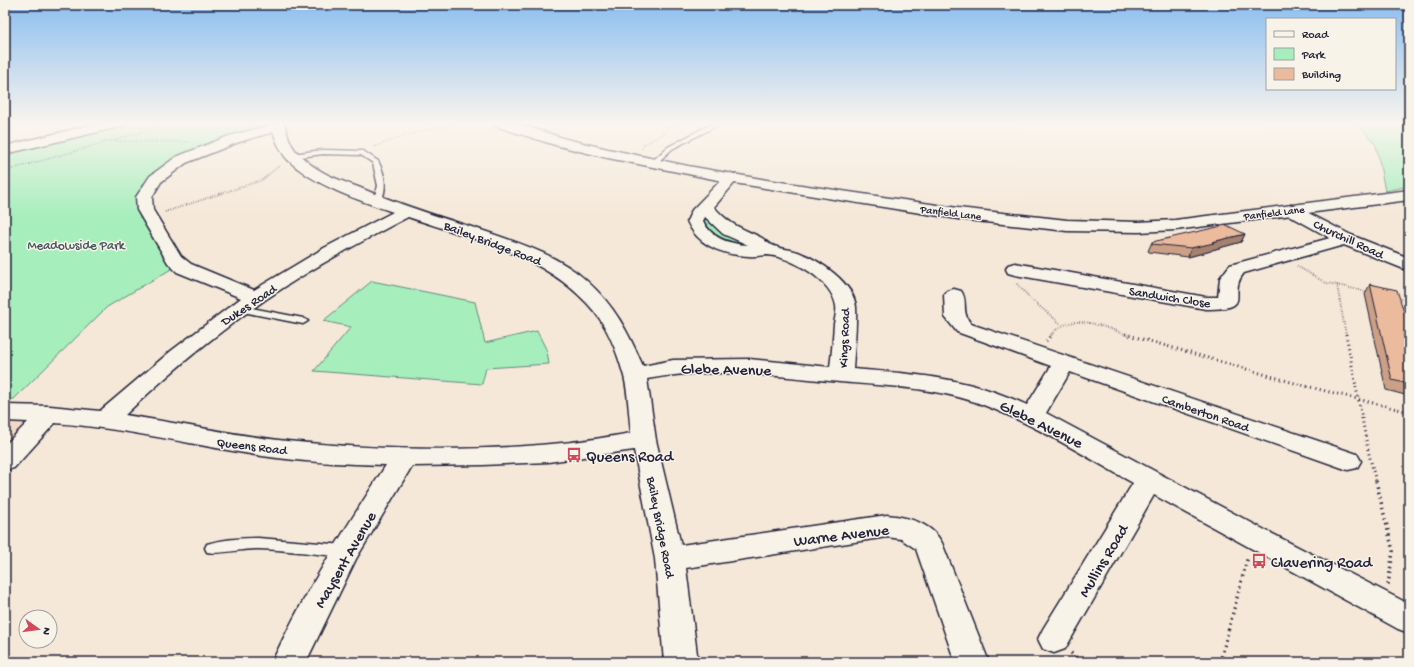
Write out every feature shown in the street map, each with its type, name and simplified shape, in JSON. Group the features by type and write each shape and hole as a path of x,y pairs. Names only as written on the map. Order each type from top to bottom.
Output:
{"street":[{"path":"196,154 181,160 155,179 144,197 145,210 174,259 184,268 248,303"},
{"name":"Panfield Lane","path":"615,154 731,178 944,212 1057,224 1107,227 1144,228 1175,225 1409,195"},
{"name":"Bailey Bridge Road","path":"292,156 317,176 377,201 521,250 552,265 579,284 602,307 617,331 635,374 644,440 670,559 682,662"},
{"name":"Kings Road","path":"731,178 698,214 695,221 697,229 703,236 724,247 749,251 768,250 795,258 814,267 831,280 838,288 846,306 841,375"},
{"name":"Churchill Road","path":"1291,210 1346,239 1409,265"},
{"name":"Dukes Road","path":"105,420 164,366 248,303 338,248 407,211"},
{"name":"Sandwich Close","path":"1015,268 1206,303 1223,304 1228,300 1229,278 1233,272 1249,266 1346,239"},
{"name":"Camberton Road","path":"954,295 955,317 964,328 1348,461"},
{"path":"1032,416 1064,363"},
{"name":"Glebe Avenue","path":"635,374 673,367 750,366 940,386 970,392 994,400 1032,416 1253,537 1409,620"},
{"name":"Queens Road","path":"5,413 50,414 105,420 225,442 287,450 404,458 455,458 550,453 644,440"},
{"path":"5,461 50,414"},
{"name":"Maysent Avenue","path":"289,662 346,551 404,458"},
{"name":"Mullins Road","path":"1054,639 1149,480"},
{"name":"Warne Avenue","path":"670,559 887,526 904,528 918,533 928,543 972,662"}],"lane":[{"path":"292,156 307,154"},
{"path":"365,154 376,162 382,192 377,201"},
{"path":"654,163 663,154"},
{"path":"248,303 303,321"},
{"path":"212,548 236,544 258,543 346,551"}],"path":[{"path":"5,171 63,154"},
{"path":"633,158 636,154"},
{"path":"149,218 262,180 275,168 292,156"},
{"path":"1281,257 1326,283 1373,293"},
{"path":"1015,268 1014,278 1018,285 1034,301 1062,324"},
{"path":"1337,285 1368,450 1393,551 1384,607"},
{"path":"1395,297 1409,300"},
{"path":"1035,353 1062,324 1069,321 1081,321 1358,400 1409,412"},
{"path":"1220,662 1253,537"}],"shaded area":[{"path":"5,422 28,422 5,446"}],"green space":[{"name":"Meadowside Park","path":"5,154 197,154 138,199 159,248 173,268 107,307 14,399 5,400"},
{"path":"1378,154 1409,154 1409,186 1385,191"},
{"path":"703,216 752,243 747,249 706,234 700,217"},
{"path":"372,281 475,302 485,343 537,331 547,351 549,364 486,368 482,384 314,371 351,327 323,321"}],"building":[{"path":"1226,225 1245,234 1191,248 1152,244 1152,242"},
{"path":"1370,284 1397,290 1409,328 1409,384 1392,380"}],"place":[{"name":"Queens Road","path":"574,455"},
{"name":"Clavering Road","path":"1259,561"}]}
